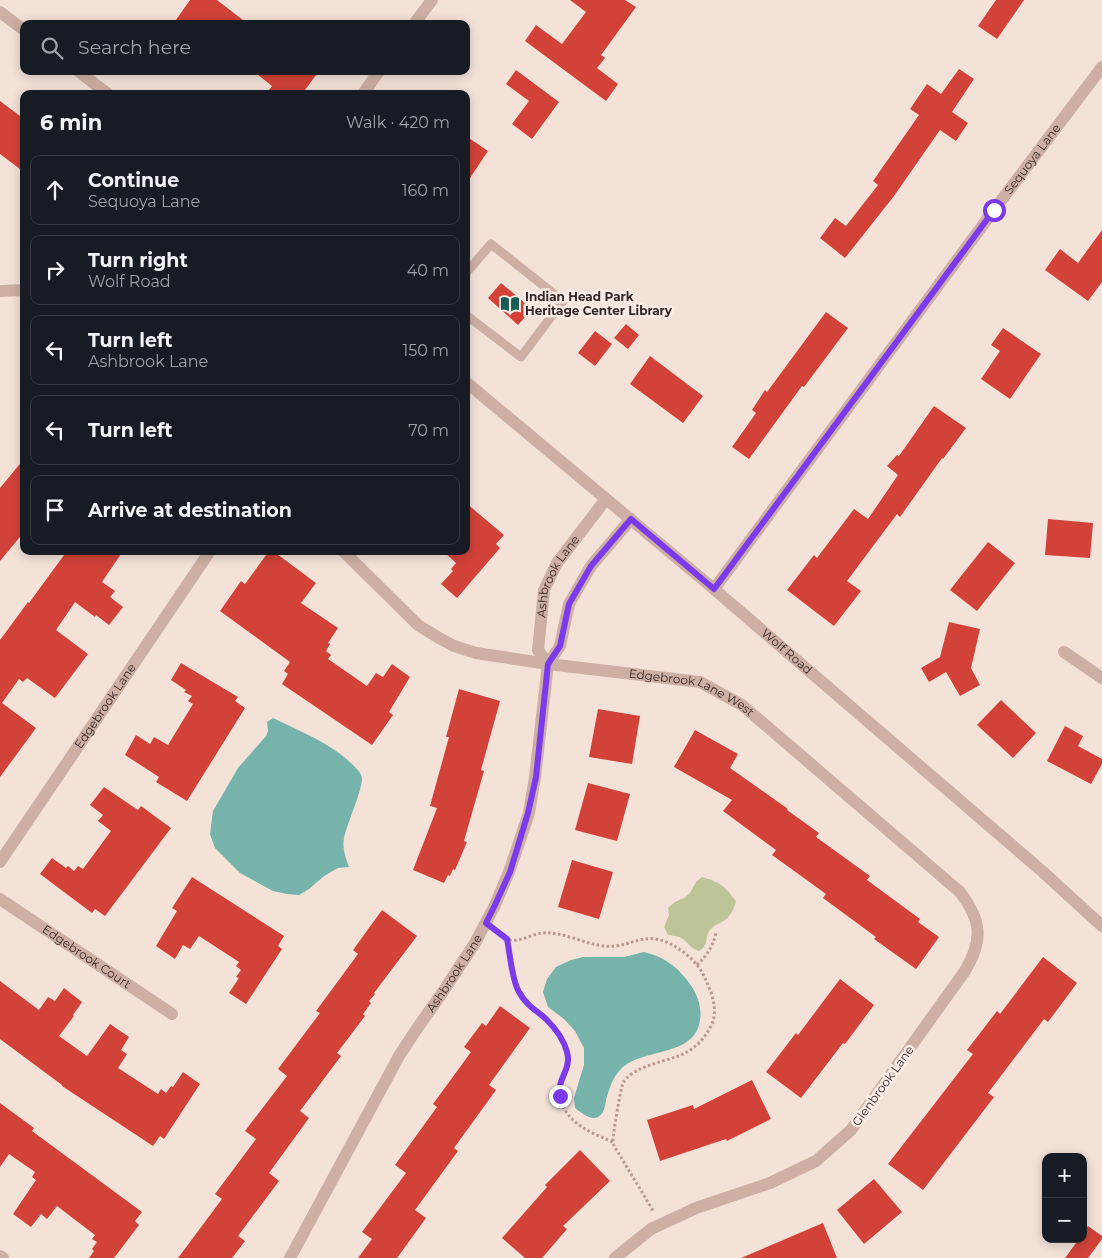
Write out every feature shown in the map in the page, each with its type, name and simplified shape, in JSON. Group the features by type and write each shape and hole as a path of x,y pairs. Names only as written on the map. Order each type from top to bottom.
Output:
{"street":[{"path":"417,20 432,0"},
{"path":"0,12 20,27"},
{"name":"Sequoya Lane","path":"714,589 1102,67"},
{"path":"83,75 103,90"},
{"path":"366,90 377,75"},
{"path":"0,291 20,290"},
{"name":"Wolf Road","path":"470,385 714,589 1043,872 1102,926"},
{"name":"Ashbrook Lane","path":"548,664 538,650 544,590 557,563 606,499"},
{"name":"Ashbrook Lane","path":"290,1258 399,1056 475,943 495,905 510,872 528,813 536,777 548,664 560,646 569,604 591,566 631,519"},
{"name":"Edgebrook Lane","path":"0,862 207,555"},
{"name":"Edgebrook Lane West","path":"347,555 418,625 454,646 476,653 548,664 700,682 742,705 960,892 974,913 978,939"},
{"path":"1064,652 1102,678"},
{"name":"Edgebrook Court","path":"0,899 172,1014"},
{"name":"Glenbrook Lane","path":"614,1258 651,1229 661,1224 696,1208 770,1183 816,1161 852,1130 965,971 971,961 978,939"}],"lane":[{"path":"470,268 491,244 563,301 521,358 470,318"}],"path":[{"path":"486,923 507,939 515,940 543,932 555,933 606,947 621,946 644,939 654,939 667,942 676,947 697,965 714,1002 714,1015 711,1027 692,1050 680,1056 640,1069 629,1075 623,1083 620,1094 612,1142"},
{"path":"697,965 712,947 716,933"},
{"path":"507,939 517,990 523,1000 554,1028 567,1050 568,1066 559,1089 566,1113 583,1128 612,1142 661,1224"}],"green space":[{"path":"702,877 722,886 736,901 729,917 710,930 705,946 699,951 682,938 668,935 664,927 669,915 668,908 690,893 696,882"}],"water":[{"path":"273,718 334,750 354,766 362,777 362,783 344,841 344,852 349,867 338,868 299,895 273,891 240,873 215,848 210,834 213,811 238,768 266,736 268,731 267,722"},
{"path":"644,952 666,961 683,975 698,999 700,1020 696,1032 689,1041 679,1046 642,1057 621,1069 616,1074 612,1083 603,1113 598,1117 592,1118 575,1108 574,1098 584,1065 584,1048 575,1031 564,1019 548,1007 543,992 547,979 556,967 571,960 583,957 624,957"}],"building":[{"path":"190,0 217,0 243,20 176,20"},
{"path":"570,0 625,0 636,7 601,55 605,58 597,68 618,84 606,101 525,41 536,25 562,44 586,12"},
{"path":"996,0 1024,0 997,39 978,26"},
{"path":"959,69 974,79 952,112 968,123 956,141 940,130 894,196 845,258 820,238 835,218 846,226 878,185 873,181 919,115 910,109 927,84 941,94"},
{"path":"516,70 559,102 532,139 512,124 529,101 506,84"},
{"path":"258,75 316,75 305,90 269,90 272,86"},
{"path":"0,101 20,116 20,169 0,154"},
{"path":"470,139 488,151 470,178"},
{"path":"1102,230 1102,282 1088,301 1045,270 1060,249 1078,263"},
{"name":"Indian Head Park Heritage Center Library","path":"501,283 532,309 518,325 488,298"},
{"path":"826,312 848,328 804,387 802,386 749,459 732,447 756,413 752,410 765,390 767,392"},
{"path":"626,324 639,335 628,349 614,338"},
{"path":"1003,328 1041,354 1010,399 981,379 1000,351 991,345"},
{"path":"595,331 612,344 595,366 578,353"},
{"path":"650,356 703,396 683,423 630,384"},
{"path":"934,406 966,428 900,517 897,514 847,581 861,591 834,626 787,590 814,555 817,558 854,509 868,519 898,475 887,466 897,455 899,456"},
{"path":"20,464 20,537 0,561 0,488"},
{"path":"470,506 504,535 496,544 500,548 457,598 441,584 453,571 451,569 456,563 447,555 470,555"},
{"path":"1048,519 1093,523 1090,558 1045,555"},
{"path":"988,542 1015,563 977,611 950,590"},
{"path":"64,555 120,555 102,582 115,591 110,597 123,607 109,625 75,602 56,630 88,654 55,698 27,678 23,682 19,679 2,703 36,728 0,777 0,640"},
{"path":"266,555 278,555 316,583 301,603 338,628 328,643 330,644 326,651 331,655 328,659 367,686 376,673 383,677 392,664 410,677 389,712 393,715 372,745 282,684 288,674 284,671 290,662 220,611 241,581 245,584"},
{"path":"949,622 980,629 971,668 980,685 960,696 946,672 929,682 921,668 940,657"},
{"path":"181,663 238,697 235,701 245,708 187,801 156,782 159,777 125,755 136,735 150,744 154,737 168,745 193,704 188,701 192,696 184,692 186,690 171,680"},
{"path":"459,689 500,701 481,770 484,771 464,841 467,842 455,870 453,869 444,883 413,870 437,808 430,806 449,737 446,737"},
{"path":"1001,700 1036,733 1013,758 977,725"},
{"path":"598,709 640,716 632,764 589,757"},
{"path":"1065,726 1083,736 1078,746 1102,759 1102,764 1091,784 1047,761"},
{"path":"695,730 738,754 730,768 819,833 816,837 870,876 867,880 920,919 918,922 939,937 916,969 874,939 876,937 823,898 826,894 772,855 776,850 723,811 732,800 674,767"},
{"path":"588,783 630,794 617,841 575,830"},
{"path":"104,787 138,810 141,806 171,828 105,916 95,909 92,913 40,874 52,858 74,871 78,866 83,869 111,831 98,821 103,815 90,805"},
{"path":"572,860 613,872 599,919 558,907"},
{"path":"192,877 284,936 278,946 282,949 246,1004 229,993 239,978 236,977 241,970 236,966 239,962 199,936 190,949 183,945 175,959 156,946 177,911 172,908"},
{"path":"382,910 417,936 374,993 369,1001 371,1003 363,1014 365,1016 337,1053 341,1056 300,1111 309,1118 269,1173 279,1181 238,1236 245,1241 232,1258 178,1258 222,1199 215,1194 256,1139 245,1131 287,1076 278,1069 320,1013 316,1011 358,954 353,950"},
{"path":"1043,957 1077,983 1048,1022 1044,1019 988,1093 994,1097 923,1190 888,1164 973,1054 967,1050 997,1011 1000,1014"},
{"path":"840,979 874,1005 801,1098 766,1072 796,1033 798,1035"},
{"path":"0,981 39,1010 48,997 55,1001 64,988 82,1002 59,1036 87,1056 110,1024 129,1037 121,1050 127,1054 118,1068 158,1094 161,1089 166,1093 171,1086 173,1087 183,1072 200,1084 164,1139 160,1136 153,1146 62,1086 0,1039"},
{"path":"500,1006 530,1028 489,1085 496,1090 454,1148 458,1151 415,1210 426,1218 397,1258 358,1258 372,1239 362,1232 406,1173 395,1165 437,1107 433,1104 471,1052 464,1047 482,1023 486,1026"},
{"path":"752,1080 771,1119 727,1141 726,1139 660,1161 647,1120 693,1105 694,1109"},
{"path":"0,1103 34,1128 32,1131 142,1212 135,1221 139,1225 114,1258 89,1258 97,1242 92,1239 95,1235 57,1206 47,1219 41,1214 31,1227 13,1214 36,1180 32,1177 35,1172 9,1154 0,1167"},
{"path":"580,1150 610,1181 563,1226 567,1229 542,1258 525,1258 502,1238 547,1187 545,1185"},
{"path":"874,1179 902,1212 864,1244 837,1210"},
{"path":"823,1223 837,1258 741,1258"},
{"path":"1088,1226 1102,1236 1102,1239 1088,1258 1065,1258 1076,1243 1087,1243"}],"place":[{"name":"Indian Head Park Heritage Center Library","path":"510,304"}],"route":[{"path":"560,1096 561,1080 569,1060 567,1050 554,1028 523,1000 517,990 514,979 507,939 486,923 510,872 528,813 536,777 548,664 560,646 569,604 591,566 631,519 714,589 994,210"}]}
